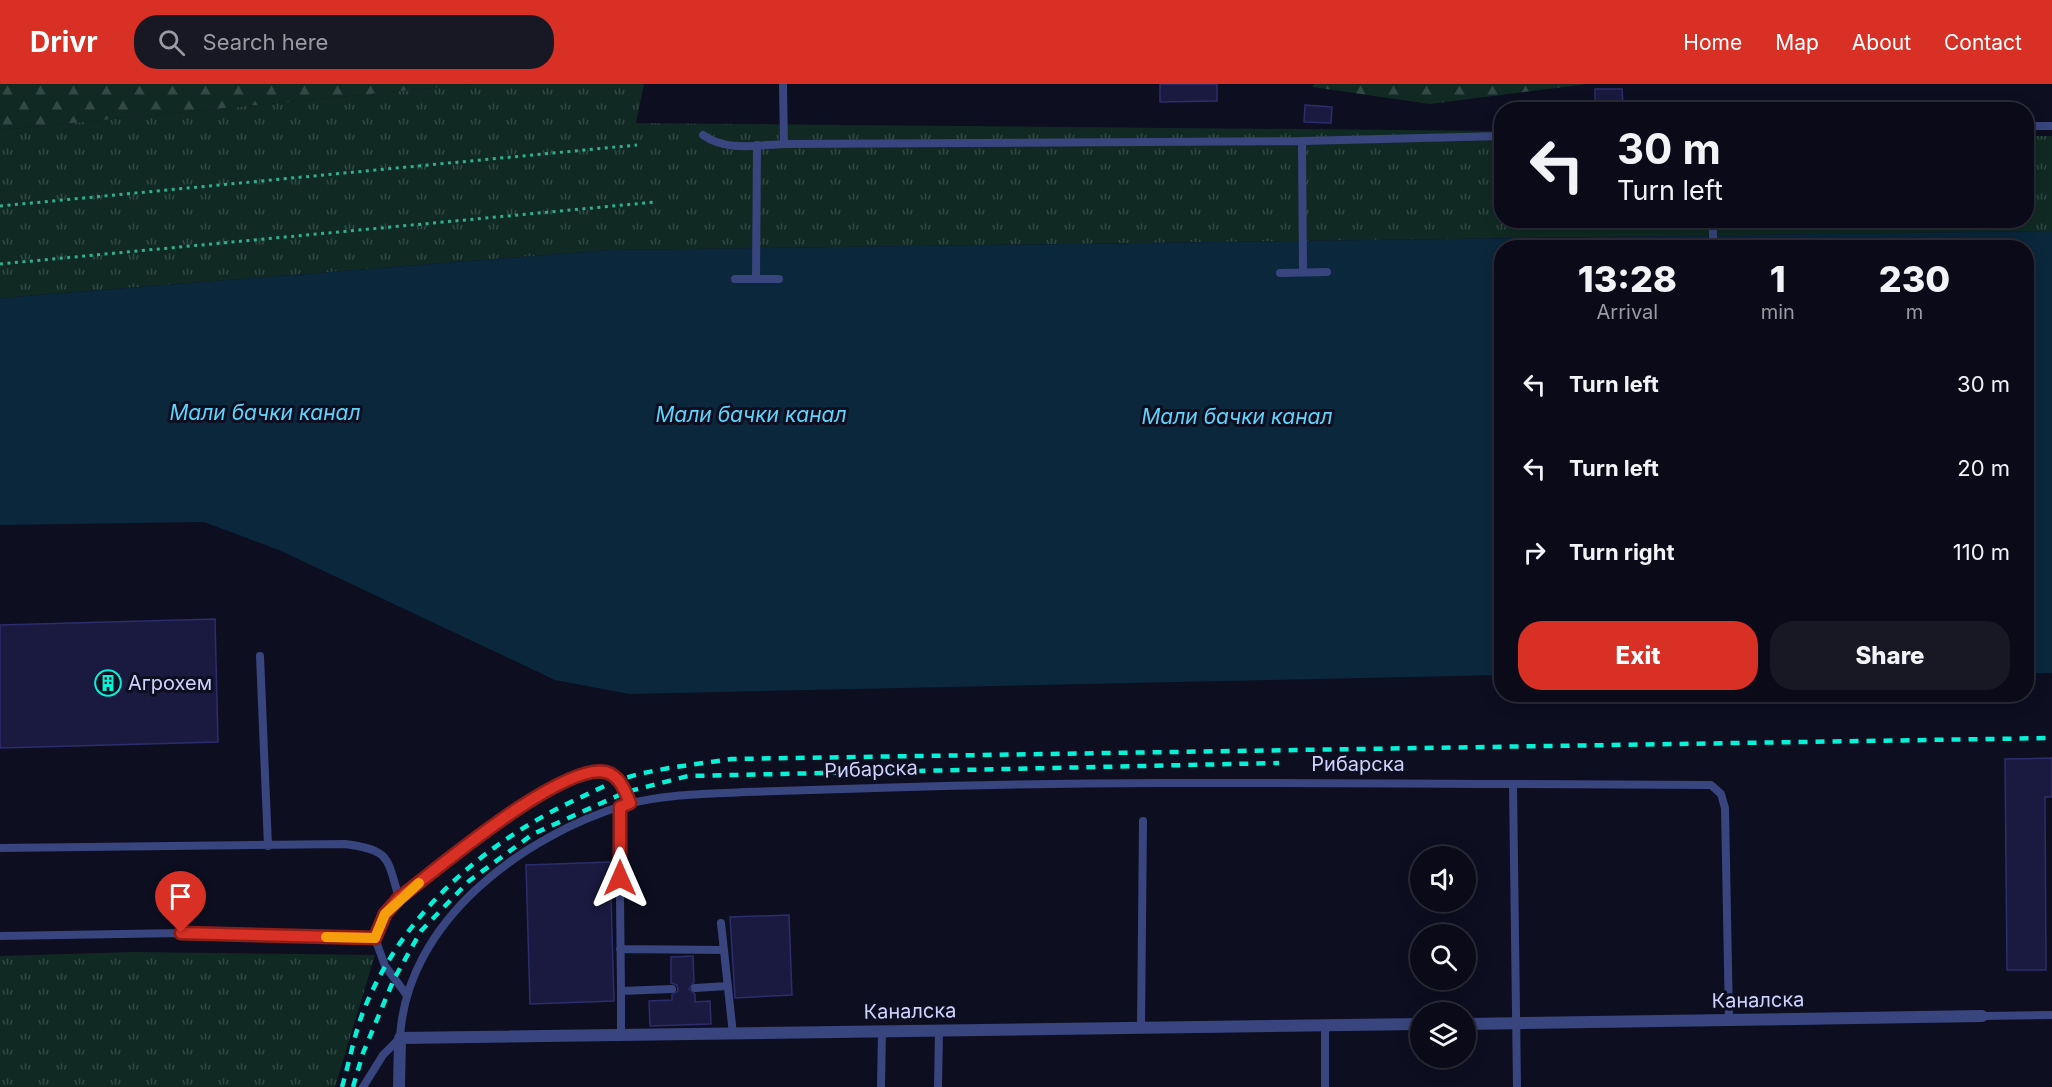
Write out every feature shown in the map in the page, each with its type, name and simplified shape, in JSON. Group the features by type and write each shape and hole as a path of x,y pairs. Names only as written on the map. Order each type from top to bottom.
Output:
{"street":[{"name":"Каналска","path":"1476,1024 1982,1016"},
{"name":"Каналска","path":"400,1038 1410,1024"},
{"name":"Рибарска","path":"399,1087 400,1038"}],"lane":[{"path":"783,84 784,144"},
{"path":"2034,126 2052,126"},
{"path":"703,135 713,142 732,147 784,144 1302,141 1494,136"},
{"path":"1302,141 1303,272"},
{"path":"756,279 757,145"},
{"path":"1280,273 1327,272"},
{"path":"735,279 779,279"},
{"path":"260,656 268,846"},
{"path":"406,994 385,966 375,938 385,914 399,898 519,807 579,777 605,772 619,780 630,803"},
{"name":"Рибарска","path":"400,1038 406,994 432,940 477,890 507,863 570,827 630,803 698,794 1047,782 1711,785 1721,794 1725,808 1729,1020"},
{"path":"1513,784 1517,1087"},
{"path":"620,807 621,1035"},
{"path":"1141,1028 1143,821"},
{"path":"0,848 345,844 371,847 384,855 388,862 399,898"},
{"path":"721,923 733,1034"},
{"path":"0,936 181,933 375,938"},
{"path":"621,950 724,950"},
{"path":"694,988 728,986"},
{"path":"621,991 672,989"},
{"name":"Каналска","path":"1982,1016 2052,1016"},
{"path":"1325,1026 1325,1087"},
{"path":"938,1087 939,1030"},
{"path":"880,1087 882,1031"},
{"path":"363,1087 383,1055 400,1038"}],"path":[{"path":"0,207 637,145"},
{"path":"0,264 656,202"}],"green space":[{"path":"0,84 472,84 0,130"},
{"path":"472,84 644,84 636,123 1494,131 1494,228 2034,228 2034,136 2052,136 2052,231 610,250 0,298 0,130"},
{"path":"1314,84 1587,84 1430,104 1312,87"},
{"path":"132,952 375,955 335,1087 0,1087 0,956"}],"water":[{"name":"Мали бачки канал","path":"2052,231 2052,673 2034,673 2034,240 1494,240 1494,675 629,694 555,680 279,550 204,522 0,525 0,298 610,250"}],"building":[{"path":"1160,84 1217,84 1217,101 1160,102"},
{"path":"1595,89 1622,89 1623,102 1595,102"},
{"path":"1305,105 1332,107 1331,123 1304,122"},
{"name":"Агрохем","path":"215,619 218,742 0,748 0,625"},
{"path":"2052,758 2052,797 2045,797 2046,970 2007,970 2005,759"},
{"path":"610,862 614,1001 530,1004 526,865"},
{"path":"789,915 792,995 735,998 730,917"},
{"path":"693,956 694,982 689,989 695,994 695,1002 710,1001 711,1024 650,1026 649,1001 672,1000 672,995 678,991 677,985 671,983 671,957"}],"railway":[{"path":"342,1087 363,1012 380,977 400,944 423,913 449,885 509,837 542,817 608,784 646,772 731,759 2052,738"},
{"path":"353,1087 363,1053 394,979 421,931 469,881 533,834 626,792 688,776 1279,763"}],"slow traffic":[{"path":"326,937 375,938 378,926 385,914 399,898 419,883"}],"place":[{"name":"Агрохем","path":"108,683"}],"route":[{"path":"181,933 375,938 378,926 385,914 399,898 519,807 579,777 605,772 619,780 630,803 620,807 620,878"}]}
